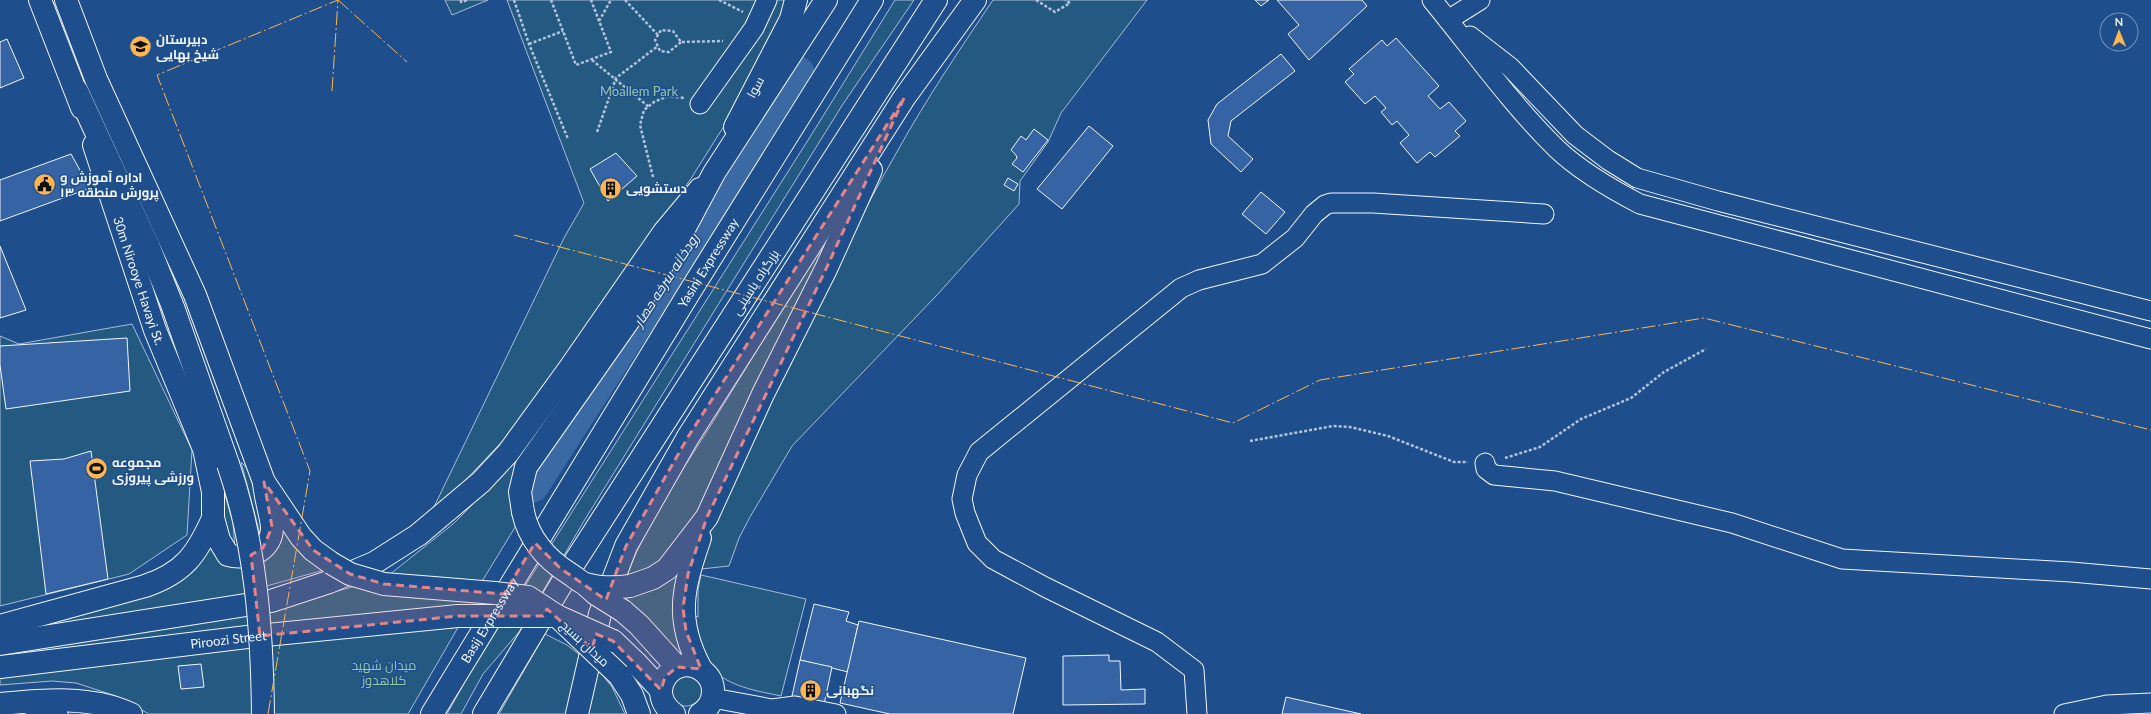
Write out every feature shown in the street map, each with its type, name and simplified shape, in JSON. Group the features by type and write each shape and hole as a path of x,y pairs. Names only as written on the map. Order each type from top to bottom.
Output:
{"main road":[{"name":"30m Nirooye Havayi St.","path":"40,0 76,91 155,330 204,449 213,492 213,518"},
{"path":"66,0 96,79 195,295 264,482 302,537 313,550 350,574 384,584 489,592 528,597 557,616 613,641 661,690"},
{"name":"سوا","path":"714,173 744,108 790,19 796,0"},
{"path":"677,667 623,611 560,568 537,547 526,526 520,492 526,467 629,320 684,229 714,173 826,0"},
{"name":"Yasini Expressway","path":"545,526 872,0"},
{"name":"بزرگراه یاسینی","path":"484,714 574,563 936,0"},
{"path":"577,714 600,614 626,546 688,437 904,98 975,0"},
{"path":"76,91 148,245 173,306 239,496 252,557 262,659 263,714"},
{"path":"706,706 711,681 700,669 686,631 683,608 688,574 707,516 763,394 826,269 904,98"},
{"path":"0,644 272,601 329,582 374,563 418,535 481,482 508,453 574,363 664,232 714,173"},
{"path":"213,518 219,540 228,554 246,557 256,554 263,548 269,539 272,527 265,497 264,482"},
{"path":"585,584 606,587 630,586 653,578 667,570 707,516"},
{"path":"0,626 145,586 164,578 183,565 197,551 213,518"},
{"name":"Basij Expressway","path":"432,714 545,526"},
{"name":"میدان بسیج","path":"458,616 557,616 619,675 632,695 639,714"},
{"name":"Piroozi Street","path":"0,667 247,638 458,616"},
{"path":"674,714 662,701 661,690 665,677 677,667 685,665 700,669"},
{"path":"10,703 59,701 131,714"}],"lane":[{"path":"692,101 754,28 767,0"},
{"path":"1432,0 1492,76 1558,150 1609,187 1640,204 2151,339"},
{"path":"1448,20 1480,0"},
{"path":"1448,20 1510,67 1575,135 1608,160 1637,178 1718,201 2151,311"},
{"path":"1197,714 1194,670 1157,642 1044,587 993,559 977,543 965,513 962,499 967,475 979,452 1181,288 1199,280 1262,264 1295,238 1314,214 1325,205 1373,203 1544,214"},
{"path":"1485,463 1486,469 1494,475 1555,481 1732,523 1842,559 2071,572 2151,579"},
{"path":"10,703 58,714"},
{"path":"2064,714 2107,705 2151,703"},
{"path":"706,706 775,712 795,706 836,714"}],"path":[{"path":"461,0 461,2 468,0"},
{"path":"514,0 529,44 568,139"},
{"path":"551,0 576,65 611,52 591,0"},
{"path":"599,22 611,0"},
{"path":"625,0 658,35"},
{"path":"719,0 747,14"},
{"path":"1036,0 1055,12 1070,3 1065,0"},
{"path":"681,42 673,31 661,30 655,40 660,51 669,52 681,42 727,40"},
{"path":"529,44 563,31"},
{"path":"597,132 616,78 658,46"},
{"path":"592,60 616,78 649,107"},
{"path":"653,177 640,125 644,110 654,102 668,96 692,101"},
{"path":"1250,441 1333,426 1350,427 1388,436 1454,462 1485,463 1540,447 1581,419 1631,398 1664,372 1706,349"}],"highlighted area":[{"path":"904,98 826,269 707,517 688,574 683,608 686,631 701,669 677,667 665,677 661,690 613,641 596,634 592,649 547,609 543,616 458,616 260,636 251,555 263,548 272,527 264,482 313,550 350,574 384,584 504,594 535,543 560,568 606,600 626,546 688,437"}],"green space":[{"path":"445,0 488,0 452,15"},
{"name":"Moallem Park","path":"507,0 791,0 756,75 692,177 645,246 513,430 462,484 433,509 564,238 584,203"},
{"path":"895,0 914,0 843,104 584,521 519,632 483,674 461,714 447,714 472,669 511,607 268,628 265,611 356,586 513,605 810,137"},
{"path":"993,0 1147,0 1061,113 1048,142 1020,181 1019,204 937,295 792,446 750,517 739,538 729,566 701,569 713,524 732,478 850,239 881,179 920,112"},
{"path":"849,198 691,526 673,557 625,582 642,541 663,501"},
{"path":"643,276 516,470 517,524 481,583 389,575 453,524 499,478"},
{"name":"مجموعه ورزشی پیروزی","path":"132,324 192,450 187,535 129,574 0,606 0,336 19,344"},
{"path":"241,462 248,469 253,478 259,497 261,538"},
{"path":"218,471 233,523 235,549 226,543"},
{"path":"272,507 324,570 263,587 260,561"},
{"path":"208,544 245,565 249,595 0,637 148,590"},
{"path":"679,564 690,656 672,659 610,595"},
{"path":"701,575 806,599 781,696 736,684 716,673 709,664 703,654 692,615 698,617 698,589"},
{"path":"252,613 253,630 0,657 0,650"},
{"name":"میدان شهید کلاهدوز","path":"460,624 408,714 270,714 269,644"},
{"path":"545,634 567,645 584,658 569,714 499,714"},
{"path":"255,646 255,714 149,714 116,696 76,683 52,681 0,685 0,674"},
{"path":"596,667 612,687 625,714 586,714"},
{"path":"685,672 703,684 702,695 699,700 693,705 689,706 677,704 674,701 669,686"}],"building":[{"path":"1255,0 1269,0 1261,6"},
{"path":"1277,0 1362,0 1367,6 1309,60 1288,34 1299,25"},
{"path":"1396,38 1439,86 1428,96 1440,109 1449,102 1466,121 1455,131 1460,136 1435,157 1430,152 1417,163 1400,143 1409,135 1397,121 1392,125 1381,112 1386,108 1375,96 1365,104 1345,82 1354,74 1349,69 1382,40 1387,46"},
{"path":"7,39 24,78 0,88 0,42"},
{"path":"1281,54 1295,71 1231,121 1228,136 1253,159 1241,172 1211,144 1208,120 1217,104"},
{"path":"1089,126 1113,146 1062,209 1037,189"},
{"path":"1034,129 1048,140 1023,172 1012,164 1017,158 1011,150 1021,136 1026,140"},
{"name":"دستشویی","path":"616,153 637,176 608,201 590,169"},
{"name":"اداره آموزش و پرورش منطقه ۱۳","path":"71,154 90,188 0,221 0,180"},
{"path":"1008,178 1018,184 1014,191 1004,185"},
{"path":"1261,192 1285,212 1266,234 1242,214"},
{"path":"0,246 26,310 0,318"},
{"path":"127,338 130,391 6,409 0,365 0,346"},
{"path":"91,451 108,579 46,594 30,461 64,459"},
{"path":"814,604 849,612 846,621 858,625 848,672 800,660"},
{"path":"859,621 1026,658 1013,714 890,714 840,703"},
{"path":"1109,655 1109,661 1120,661 1121,690 1145,689 1145,704 1063,705 1063,656"},
{"name":"نگهبانی","path":"800,660 832,667 822,714 788,714"},
{"path":"201,664 204,687 181,689 178,666"},
{"path":"1286,697 1361,714 1282,714"}],"waterway":[{"name":"رودخانه سرخه حصار","path":"533,487 799,72"}],"power":[{"path":"338,0 407,62"},
{"path":"332,91 338,0"},
{"path":"268,714 310,471 157,75 338,0"},
{"path":"514,235 1233,423 1320,380 1704,318 2151,430"}],"place":[{"name":"دبیرستان شیخ بهایی","path":"141,46"},
{"name":"اداره آموزش و پرورش منطقه ۱۳","path":"44,184"},
{"name":"دستشویی","path":"611,188"},
{"name":"مجموعه ورزشی پیروزی","path":"96,469"},
{"name":"نگهبانی","path":"810,690"}]}
